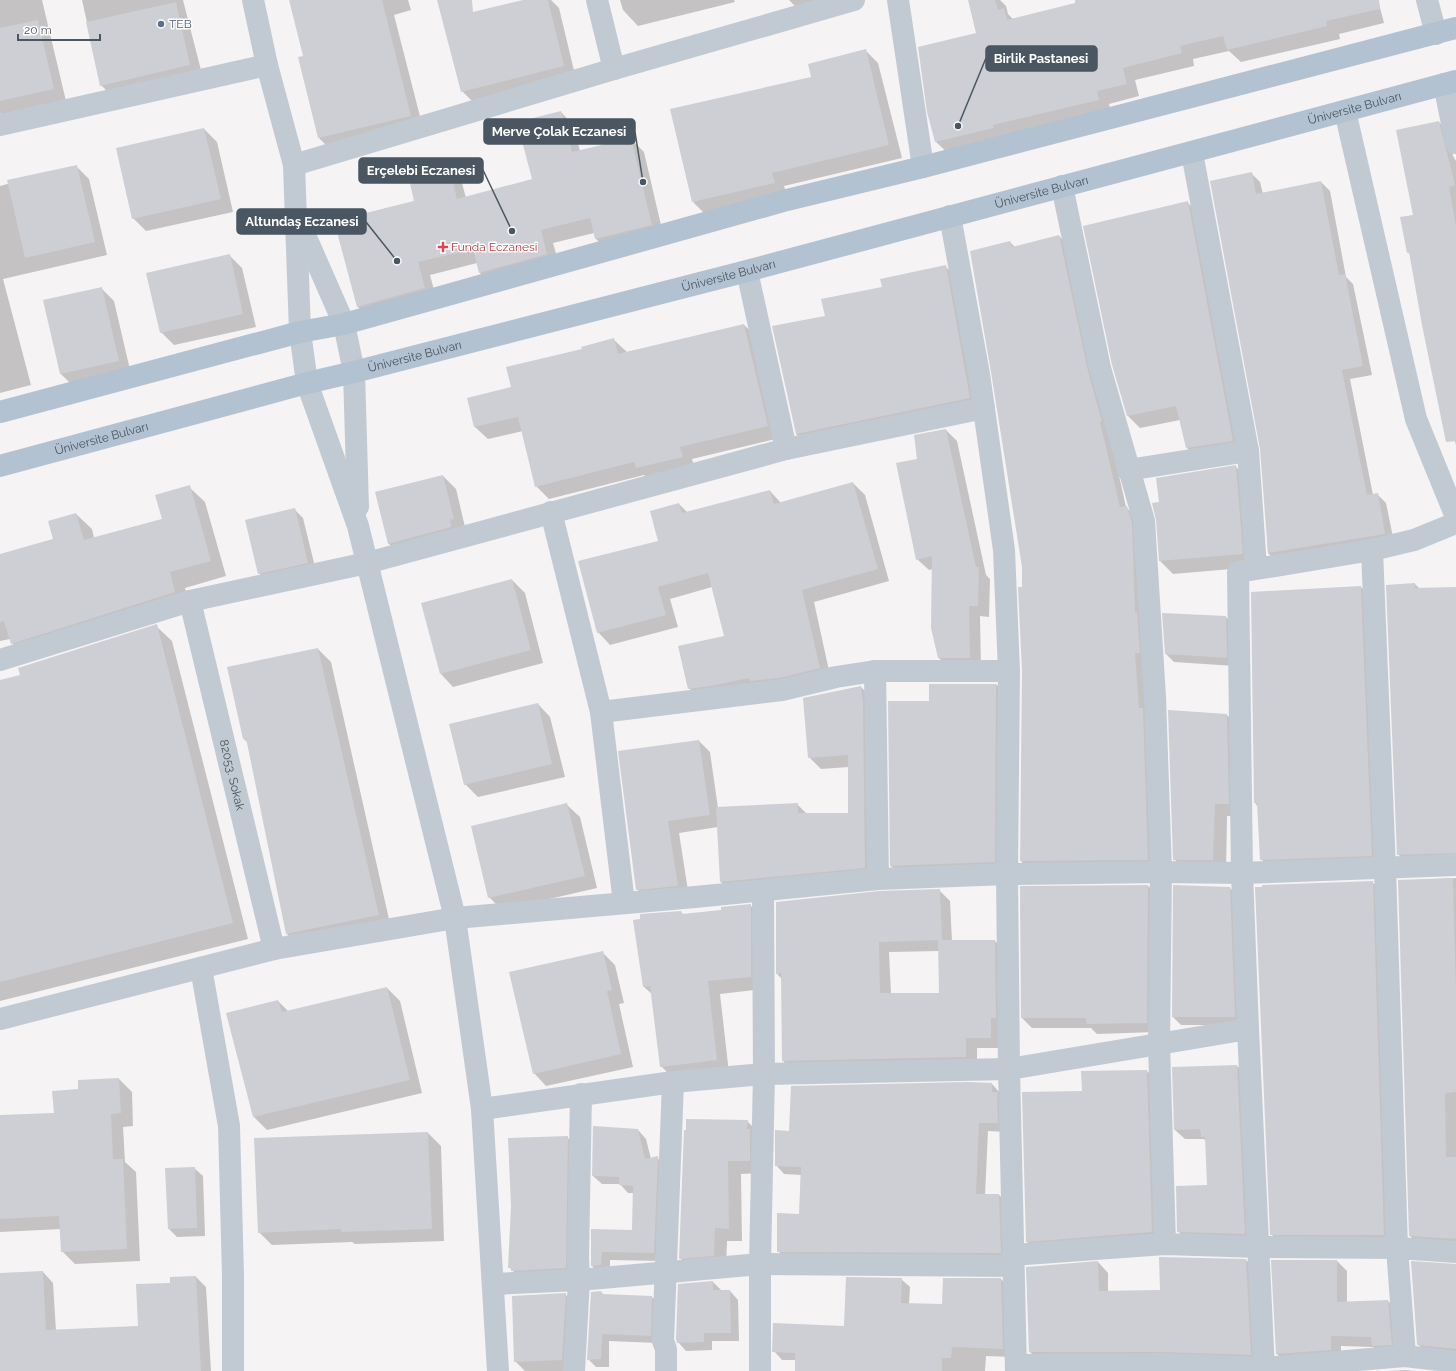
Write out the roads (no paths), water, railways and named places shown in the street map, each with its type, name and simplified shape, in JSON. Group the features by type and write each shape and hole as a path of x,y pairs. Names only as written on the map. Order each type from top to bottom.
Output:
{"main road":[{"path":"0,412 300,332 344,324 787,200 923,167 1297,68 1446,31"},
{"name":"Üniversite Bulvarı","path":"0,466 307,383 747,271 1062,186 1192,153 1450,82"}],"street":[{"path":"253,0 267,65 294,165 300,332 307,383 358,526 455,918 482,1109 498,1371"},
{"path":"597,0 614,69"},
{"path":"294,165 614,69 854,0"},
{"path":"898,0 923,167"},
{"path":"1427,0 1446,31"},
{"path":"0,125 267,65"},
{"path":"1450,82 1456,144"},
{"path":"1344,111 1416,419 1456,517"},
{"path":"1192,153 1248,451 1256,568"},
{"path":"1062,186 1100,368 1128,470 1144,521 1155,697 1161,872 1159,1044 1165,1244"},
{"path":"295,214 344,324 354,372 358,526"},
{"path":"950,216 984,408 1004,550 1009,670 1007,874 1009,1069 1016,1368 1161,1364 1264,1370 1405,1356 1456,1362"},
{"path":"747,271 786,449"},
{"path":"0,660 190,601 367,563 786,449 984,408"},
{"path":"1128,470 1248,451"},
{"path":"551,512 600,712 624,903"},
{"path":"1264,1370 1242,873 1238,572 1372,550 1414,540 1456,523"},
{"path":"1372,550 1385,869 1396,1248 1405,1356"},
{"name":"82053. Sokak","path":"190,601 274,949"},
{"path":"600,712 782,690 836,676 875,671 1009,670"},
{"path":"875,671 878,879"},
{"path":"0,1019 274,949 455,918 763,891 878,879 1007,874 1161,872 1242,873 1385,869 1456,865"},
{"path":"760,1371 760,1264 764,1074 763,891"},
{"path":"201,968 229,1126 233,1275 233,1371"},
{"path":"482,1109 673,1082 764,1074 1009,1069 1248,1029"},
{"path":"666,1371 666,1349 663,1341 667,1273 673,1082"},
{"path":"574,1371 579,1280 578,1257 581,1094"},
{"path":"493,1284 579,1280 760,1264 1013,1261 1165,1244 1259,1247 1396,1248 1456,1252"}],"place":[{"name":"TEB","path":"161,24"},
{"name":"Birlik Pastanesi","path":"958,126"},
{"name":"Merve Çolak Eczanesi","path":"643,182"},
{"name":"Erçelebi Eczanesi","path":"512,231"},
{"name":"Funda Eczanesi","path":"443,247"},
{"name":"Altundaş Eczanesi","path":"397,261"}]}
